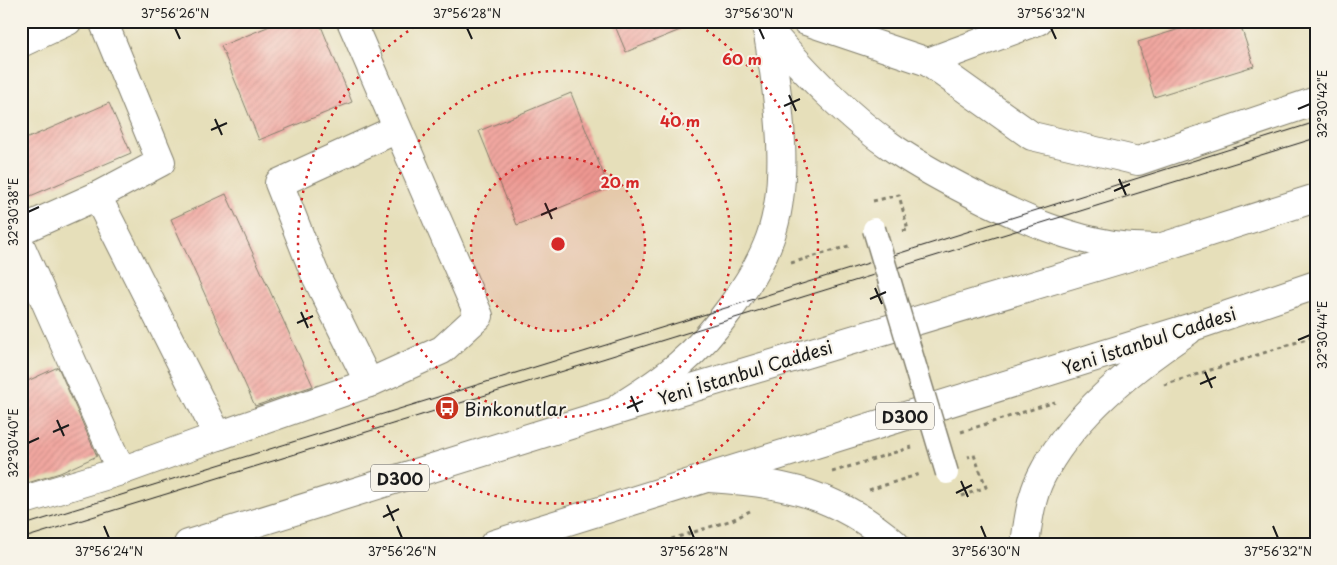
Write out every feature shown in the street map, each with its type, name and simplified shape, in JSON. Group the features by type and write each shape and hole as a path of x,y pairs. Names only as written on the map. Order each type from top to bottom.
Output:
{"main road":[{"path":"21,43 68,21"},
{"path":"21,230 97,196 162,162 103,21"},
{"path":"21,501 121,471 369,383 442,350 478,316 351,21"},
{"path":"806,21 928,62 1032,136 1138,161 1316,101"},
{"path":"928,62 1038,21"},
{"path":"765,24 816,81 866,128 895,149 949,181 1038,225 1114,246 1159,248"},
{"path":"612,412 651,387 681,363 704,339 732,306 756,268 770,237 782,172 778,101 765,24"},
{"path":"369,383 314,272 279,183 397,129"},
{"path":"97,196 218,436"},
{"name":"Yeni İstanbul Caddesi","path":"188,544 612,412 1159,248 1316,198"},
{"path":"21,247 121,471"},
{"name":"Yeni İstanbul Caddesi","path":"494,544 1195,326 1316,285"},
{"path":"1025,544 1029,517 1040,479 1060,444 1083,418 1137,367 1195,326"},
{"path":"705,478 749,480 815,495 848,510 877,528 896,544"}],"street":[{"path":"875,233 946,470"}],"path":[{"path":"787,264 875,233"},
{"path":"1156,388 1316,336"},
{"path":"956,433 1060,400"},
{"path":"793,489 820,476 919,445"},
{"path":"868,490 946,470"},
{"path":"656,544 732,520 752,510"}],"building":[{"path":"282,21 319,21 352,102 259,140 221,46"},
{"path":"613,21 700,21 700,22 626,52"},
{"path":"1205,21 1239,21 1254,66 1154,97 1138,42"},
{"path":"571,93 609,188 517,225 479,131"},
{"path":"109,103 131,153 21,200 21,141"},
{"path":"226,194 313,386 255,406 171,219"},
{"path":"58,367 97,456 60,473 21,485 21,384"}],"tram line":[{"path":"21,526 732,306 1316,122"},
{"path":"21,539 1316,138"}],"place":[{"name":"Binkonutlar","path":"447,408"}]}
